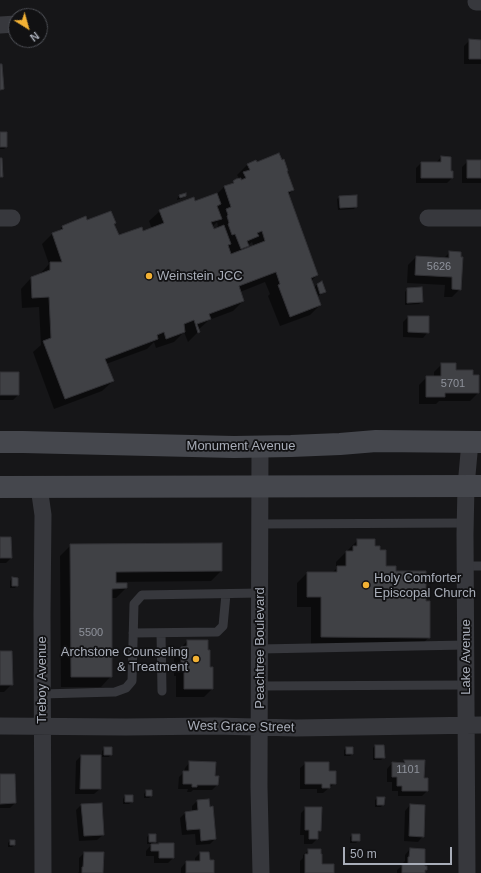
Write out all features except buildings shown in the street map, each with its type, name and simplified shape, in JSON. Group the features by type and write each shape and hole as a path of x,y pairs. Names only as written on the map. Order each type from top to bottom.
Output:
{"street":[{"path":"428,218 481,218"},
{"name":"Monument Avenue","path":"0,442 234,447 340,444 376,441 475,442"},
{"name":"Lake Avenue","path":"466,873 474,725 466,685 466,645 473,566 465,523 474,486 475,442"},
{"name":"Peachtree Boulevard","path":"260,446 259,786 261,873"},
{"path":"0,487 474,486"},
{"name":"Treboy Avenue","path":"39,487 43,515 43,873"},
{"name":"West Grace Street","path":"0,726 215,726 296,728 474,725"}],"lane":[{"path":"260,524 465,523"},
{"path":"42,694 115,692 126,688 132,681 134,604 142,595 260,593"},
{"path":"133,633 217,632 223,626 226,594"},
{"path":"161,633 162,691"},
{"path":"260,649 466,645"},
{"path":"260,686 466,685"}],"place":[{"name":"Weinstein JCC","path":"149,276"},
{"name":"Holy Comforter Episcopal Church","path":"366,585"},
{"name":"Archstone Counseling & Treatment","path":"196,659"}]}
